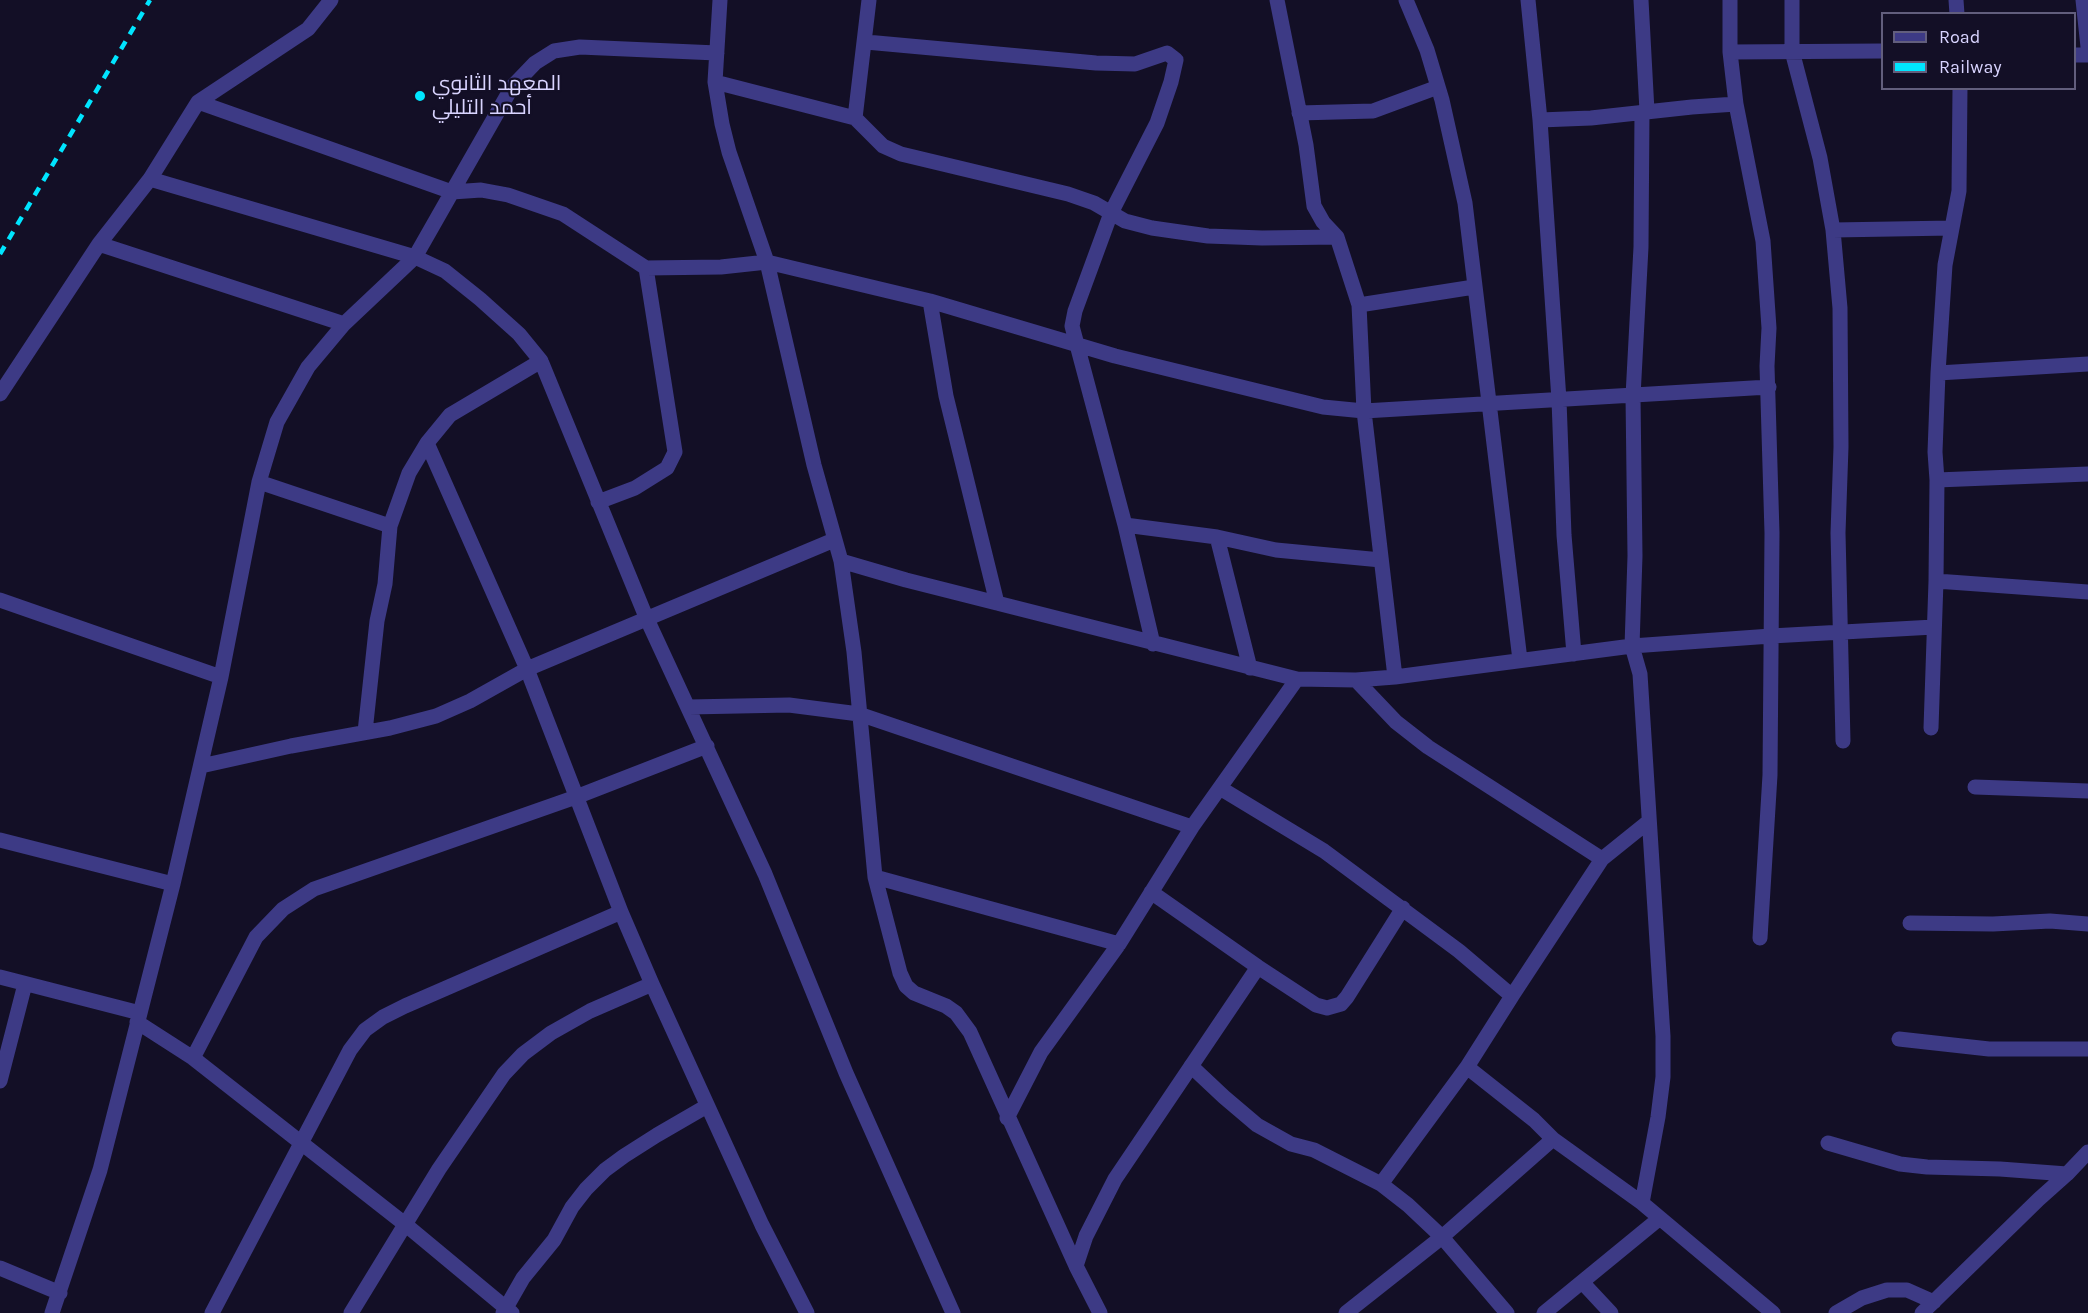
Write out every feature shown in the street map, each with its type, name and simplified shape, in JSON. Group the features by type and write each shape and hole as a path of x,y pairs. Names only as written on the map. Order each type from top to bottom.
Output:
{"street":[{"path":"0,394 99,244 150,179 198,102 308,29 331,0"},
{"path":"720,0 715,82 722,124 729,152 767,262 814,465 841,561 854,652 875,877 902,980 914,993 946,1006 963,1021 970,1032 1007,1118 1076,1266 1101,1313"},
{"path":"855,118 866,42 869,0"},
{"path":"1277,0 1314,206 1323,222 1337,237 1359,305 1364,411 1395,677"},
{"path":"1406,0 1427,50 1438,87 1465,203 1520,660"},
{"path":"1528,0 1540,120 1559,400 1564,535 1574,654"},
{"path":"1641,0 1644,111 1641,247 1633,396 1635,556 1632,646 1640,674 1663,1036 1663,1077 1658,1117 1642,1203"},
{"path":"1730,0 1730,52 1736,105 1763,241 1769,328 1767,366 1772,533 1770,775 1760,938"},
{"path":"1792,0 1792,51 1820,158 1833,230 1840,308 1841,447 1838,533 1843,741"},
{"path":"2083,0 2088,47"},
{"path":"866,42 1096,63 1135,64 1167,53 1176,60 1171,82 1156,123 1111,213 1075,311 1072,326 1125,525 1153,644"},
{"path":"52,1313 100,1170 173,884 221,677 259,482 277,422 308,366 344,324 415,257 513,87 535,63 554,51 580,46 717,53"},
{"path":"1730,52 1881,51"},
{"path":"715,82 855,118 883,146 901,153 1068,194 1094,203 1125,221 1152,228 1208,236 1337,237"},
{"path":"1299,113 1373,111 1438,87"},
{"path":"1931,728 1936,581 1935,452 1938,373 1945,265 1959,191 1960,90"},
{"path":"198,102 453,192 481,190 508,195 563,214 646,268 721,267 767,262 930,301 1076,344 1323,407 1364,411 1769,387"},
{"path":"1540,120 1591,118 1644,111 1736,105"},
{"path":"150,179 415,257 445,271 480,299 519,334 541,361 646,617 765,874 846,1074 953,1313"},
{"path":"1833,230 1952,228"},
{"path":"99,244 344,324"},
{"path":"598,502 635,488 667,468 675,452 646,268"},
{"path":"1359,305 1474,287"},
{"path":"930,301 949,406 997,603"},
{"path":"365,732 377,621 385,584 390,526 409,473 427,443 450,416 541,361"},
{"path":"1938,373 2088,364"},
{"path":"427,443 527,669 621,912 652,984 762,1225 807,1313"},
{"path":"1937,480 2088,474"},
{"path":"259,482 390,526"},
{"path":"1125,525 1216,537 1276,550 1382,560"},
{"path":"1216,537 1250,668"},
{"path":"201,766 291,746 390,728 436,716 470,701 527,669 646,617 834,540"},
{"path":"841,561 1153,644 1297,679 1356,680 1395,677 1632,646 1934,627"},
{"path":"1936,581 2088,592"},
{"path":"0,600 221,677"},
{"path":"1007,1118 1041,1052 1119,944 1192,827 1297,679"},
{"path":"1356,680 1396,722 1428,747 1602,859"},
{"path":"689,707 789,705 859,714 1192,827"},
{"path":"193,1058 256,937 283,909 314,889 576,797 707,746"},
{"path":"1976,787 2088,791"},
{"path":"1220,788 1324,851 1459,951 1512,996"},
{"path":"1381,1184 1467,1067 1602,859 1648,822"},
{"path":"0,840 173,884"},
{"path":"875,877 1119,944"},
{"path":"1151,892 1258,967 1316,1005 1327,1008 1341,1004 1403,908"},
{"path":"212,1313 300,1142 350,1050 365,1030 382,1017 621,912"},
{"path":"1911,923 1993,924 2050,921 2088,924"},
{"path":"1076,1266 1086,1236 1115,1179 1258,967"},
{"path":"0,977 138,1018 193,1058 406,1225 508,1312 519,1284 554,1240 572,1207 586,1189 605,1170 624,1156 707,1106"},
{"path":"0,1081 26,984"},
{"path":"351,1313 439,1169 504,1074 523,1054 551,1033 590,1011 652,984"},
{"path":"1899,1039 1989,1049 2088,1049"},
{"path":"1191,1066 1224,1098 1257,1125 1291,1144 1314,1150 1381,1184 1408,1205 1442,1237 1507,1313"},
{"path":"1467,1067 1534,1120 1553,1139 1642,1203 1773,1313"},
{"path":"1346,1313 1442,1237 1553,1139"},
{"path":"1828,1143 1900,1164 2067,1174"},
{"path":"1922,1313 2088,1152"},
{"path":"1544,1313 1660,1218"},
{"path":"0,1268 60,1293"},
{"path":"1582,1282 1611,1313"},
{"path":"1836,1313 1862,1298 1887,1290 1907,1290 1934,1302"}],"railway":[{"path":"0,254 150,0"}],"place":[{"name":"المعهد الثانوي أحمد التليلي","path":"420,96"}]}
